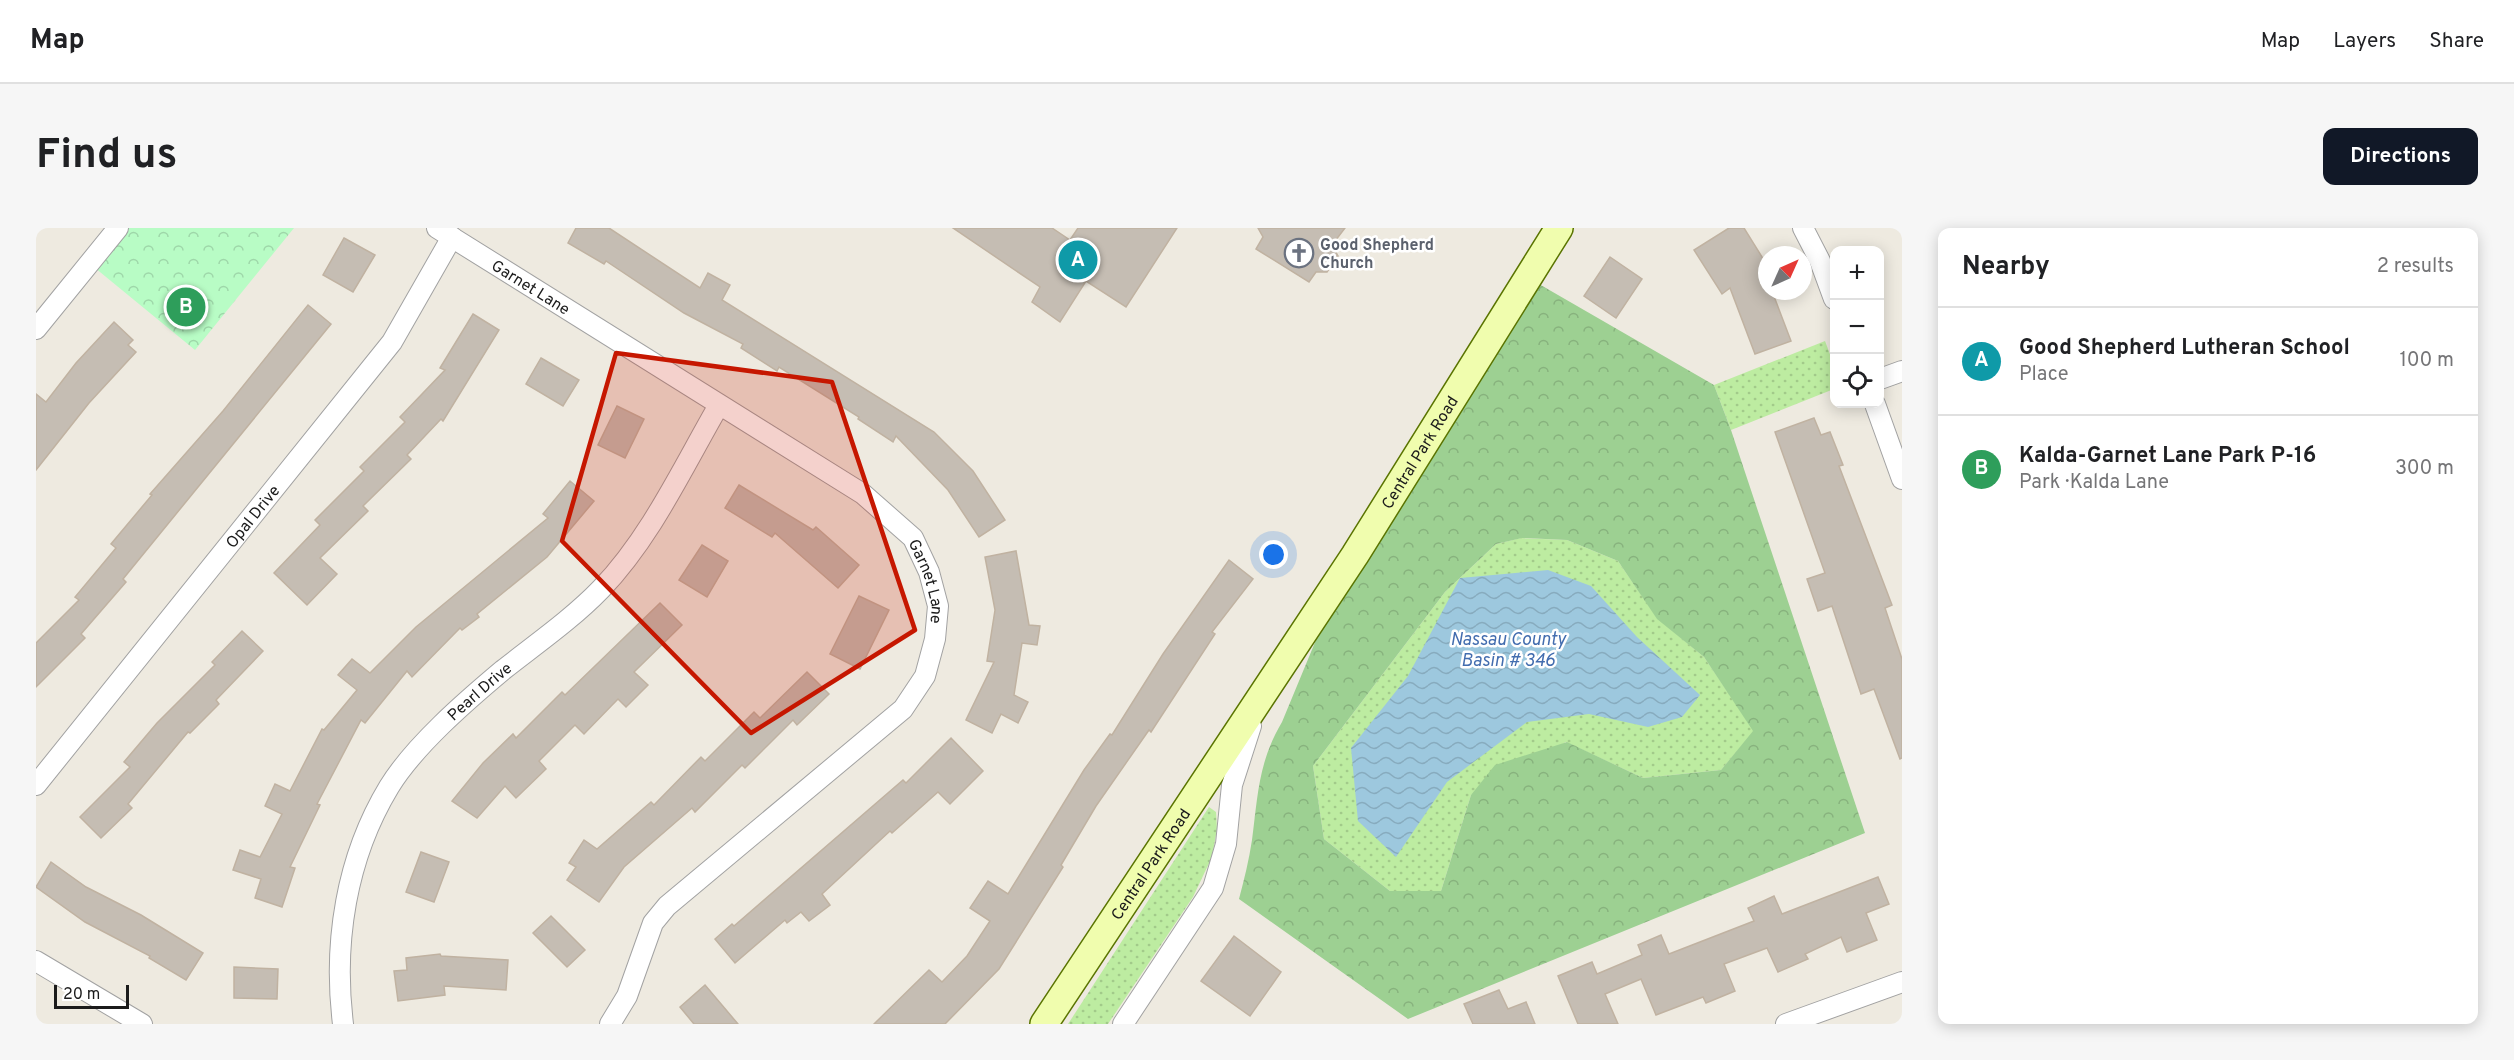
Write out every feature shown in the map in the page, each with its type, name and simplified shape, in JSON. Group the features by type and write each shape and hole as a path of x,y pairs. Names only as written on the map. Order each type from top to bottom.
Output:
{"street":[{"path":"36,330 118,228"},
{"name":"Central Park Road","path":"1044,1024 1355,555 1559,228"},
{"path":"1803,228 1820,261 1830,288"},
{"name":"Garnet Lane","path":"445,232 718,405 864,494 913,538 929,572 938,606 935,639 925,676 903,709 667,906 652,923 627,996 610,1024"},
{"name":"Opal Drive","path":"36,785 392,342 445,232"},
{"path":"1884,378 1902,371"},
{"name":"Pearl Drive","path":"343,1024 339,990 340,945 346,895 368,833 389,788 417,750 501,671 601,589 638,543 718,405"},
{"path":"1876,408 1902,479"},
{"name":"Central Park Road","path":"1123,1024 1213,888 1226,844 1232,785 1245,741 1274,674"},
{"path":"36,960 142,1024"},
{"path":"1786,1024 1902,982"}],"highlighted area":[{"path":"616,353 832,382 915,630 751,733 562,541"}],"green space":[{"path":"118,228 294,228 195,350 89,263"},
{"path":"1532,280 1714,385 1865,833 1408,1019 1239,899 1268,751 1328,611","holes":["1522,538 1567,540 1618,561 1657,619 1704,657 1753,731 1721,770 1643,778 1567,742 1495,765 1471,795 1441,891 1390,891 1324,839 1313,766 1445,592 1496,544"]},
{"path":"1825,341 1830,354 1830,391 1731,430 1714,385"},
{"path":"1521,538 1567,540 1618,561 1657,618 1704,657 1754,731 1721,770 1643,778 1566,742 1471,795 1441,891 1390,891 1324,839 1313,766 1445,592 1496,544"},
{"path":"1209,807 1216,812 1217,829 1212,857 1193,897 1108,1024 1068,1024"}],"water":[{"name":"Nassau County Basin # 346","path":"1548,570 1591,586 1637,637 1700,695 1682,717 1648,727 1589,714 1527,722 1447,782 1396,857 1358,821 1351,748 1408,676 1460,578"}],"building":[{"path":"576,228 609,228 700,288 708,273 730,285 722,300 934,432 973,471 1005,520 979,537 948,490 896,436 893,442 858,419 859,417 779,367 777,371 741,348 743,344 684,313 606,261 604,264 568,243"},
{"path":"953,228 1052,228 1070,240 1078,228 1177,228 1126,307 1086,281 1060,322 1032,302 1040,287"},
{"name":"Good Shepherd Church","path":"1258,228 1345,228 1332,245 1338,256 1327,272 1316,272 1309,282 1256,249 1263,237"},
{"path":"1729,228 1744,228 1758,251 1758,300 1775,300 1791,341 1755,354 1730,288 1722,294 1694,250"},
{"path":"344,238 375,255 353,292 323,275"},
{"path":"1610,257 1642,279 1616,318 1584,296"},
{"path":"308,305 331,324 123,579 126,582 81,634 85,638 36,687 36,643 79,600 75,597 116,548 111,544 152,495 150,494 223,411"},
{"path":"473,314 499,330 443,421 441,419 407,455 411,459 363,506 368,511 320,558 337,574 307,605 274,573 320,525 315,520 364,471 360,467 405,422 400,417 445,370 440,368"},
{"path":"114,322 133,340 128,345 136,352 89,403 36,470 36,394 46,402 76,363"},
{"path":"541,358 579,380 563,406 526,384"},
{"path":"617,406 644,419 625,458 598,445"},
{"path":"1814,418 1821,435 1830,432 1843,465 1839,466 1892,605 1885,608 1902,659 1902,758 1900,759 1874,689 1861,694 1832,606 1818,611 1807,579 1825,573 1775,432"},
{"path":"570,481 594,501 547,557 477,614 479,617 462,630 460,628 412,677 407,671 365,723 361,720 317,804 320,805 290,867 295,868 282,907 255,898 261,879 233,870 240,850 260,857 282,814 265,806 275,784 290,791 322,729 324,730 357,690 338,675 352,659 370,673 416,627 548,518 543,514"},
{"path":"739,485 813,530 816,527 859,565 838,588 775,533 772,537 725,508"},
{"path":"702,545 728,561 707,597 679,580"},
{"path":"1016,551 1029,625 1040,626 1037,645 1022,643 1014,695 1028,702 1018,723 1001,714 992,733 966,720 994,662 987,661 995,610 985,557"},
{"path":"1229,560 1253,579 1212,632 1215,634 1151,732 1149,730 1096,806 1061,865 1063,867 999,969 945,1024 874,1024 929,970 942,982 967,956 990,921 970,908 988,881 1008,894 1084,770 1110,734 1112,735 1163,654"},
{"path":"859,596 889,610 860,669 830,654"},
{"path":"660,603 682,625 634,672 648,685 626,707 618,699 584,734 575,725 539,761 546,769 516,798 505,786 477,818 452,801 483,763 513,734 516,738 562,692 565,695"},
{"path":"242,631 263,651 216,700 219,704 190,733 188,732 128,804 132,808 101,838 80,817 130,767 124,762 157,723 215,665 212,662"},
{"path":"807,672 829,694 797,725 793,720 745,768 742,765 695,812 692,808 624,867 599,902 567,880 576,867 569,863 584,840 597,849 651,802 654,805 701,757 705,761 754,712 760,718"},
{"path":"951,738 983,771 950,804 938,792 892,833 890,831 822,894 830,905 809,921 801,912 787,923 785,920 735,963 715,939 732,924 734,926 903,780 906,783"},
{"path":"421,852 449,862 434,902 406,892"},
{"path":"51,862 86,887 141,915 203,953 186,980 149,958 150,956 85,922 36,887"},
{"path":"1878,877 1889,904 1866,913 1877,940 1847,952 1841,937 1805,954 1808,959 1778,972 1767,948 1724,964 1735,991 1706,1003 1703,997 1656,1015 1641,979 1605,994 1618,1024 1578,1024 1558,976 1592,962 1597,974 1642,955 1638,945 1661,935 1669,954 1754,921 1748,908 1774,896 1782,914"},
{"path":"551,916 585,950 567,967 533,933"},
{"path":"1234,936 1281,972 1250,1016 1201,981"},
{"path":"440,954 441,956 508,960 506,990 444,986 445,995 398,1001 394,971 407,970 406,958"},
{"path":"234,967 278,969 277,999 234,998"},
{"path":"705,985 738,1024 694,1024 680,1007"},
{"path":"1499,990 1508,1009 1526,1002 1535,1024 1473,1024 1464,1004"}],"place":[{"name":"Good Shepherd Church","path":"1299,253"},
{"name":"Good Shepherd Lutheran School","path":"1078,260"},
{"name":"Kalda-Garnet Lane Park P-16","path":"186,307"}]}
